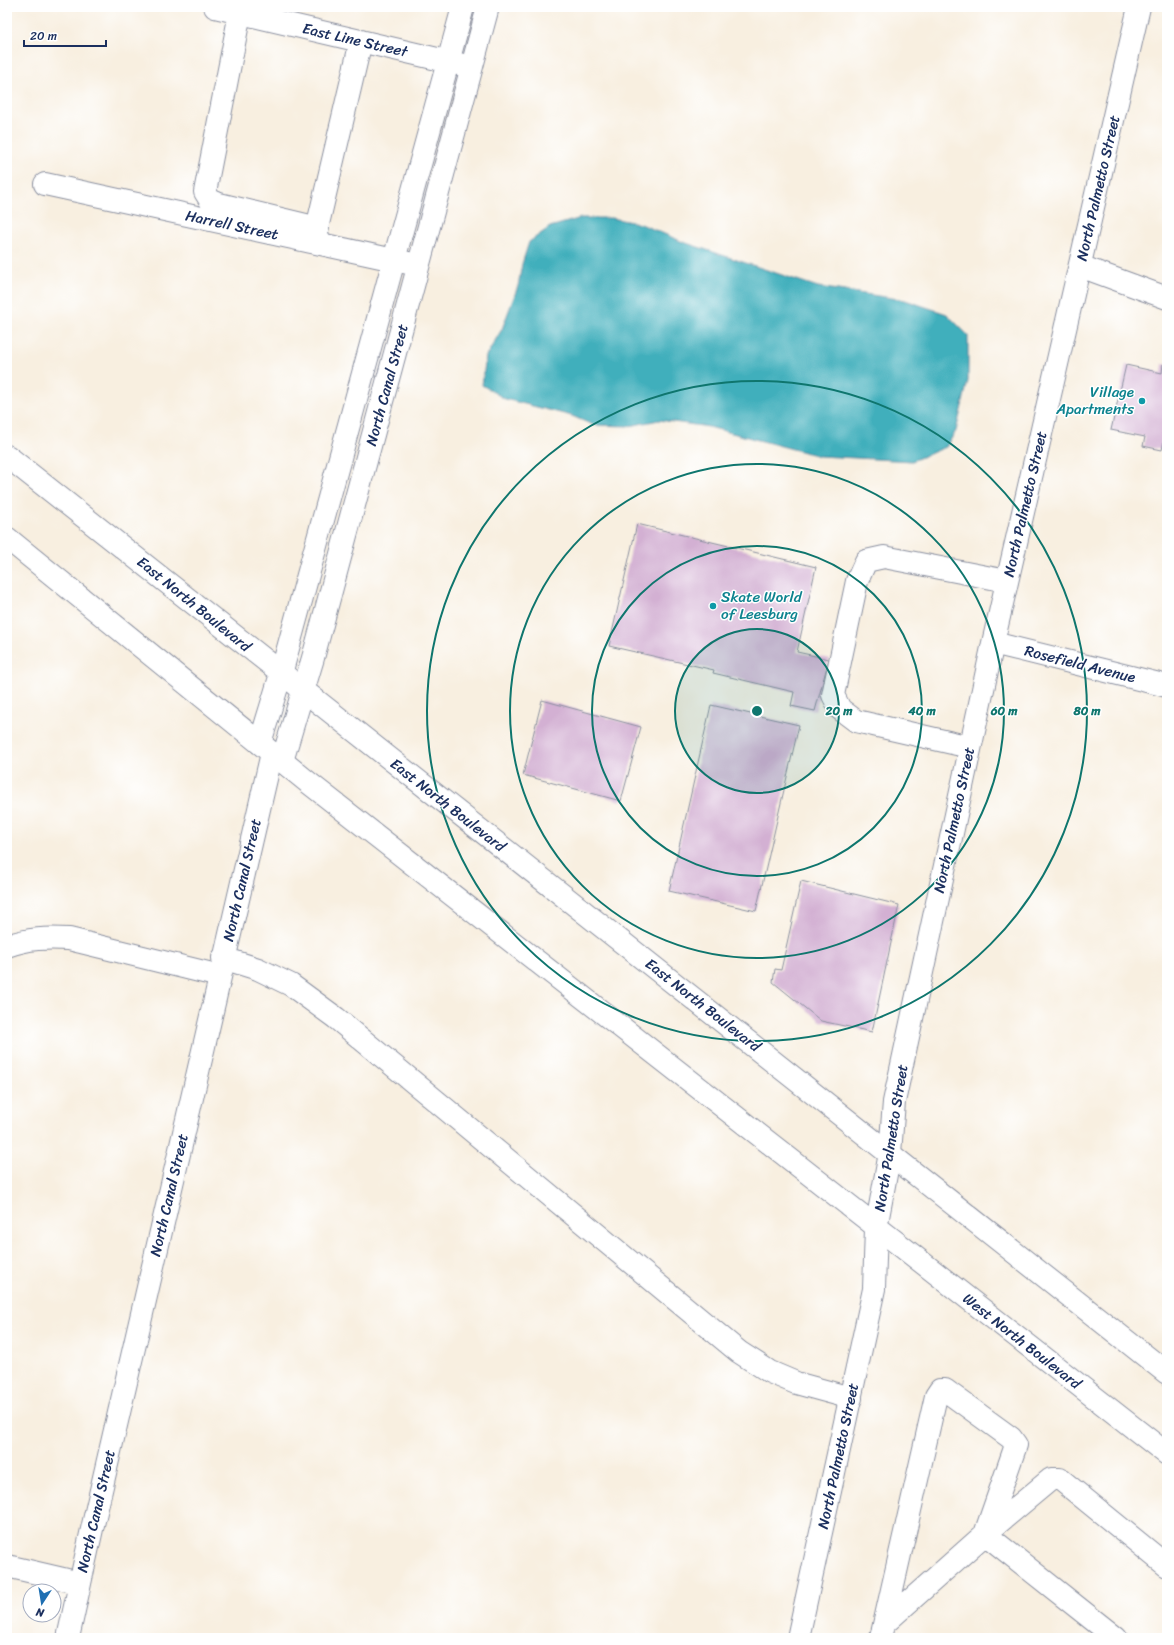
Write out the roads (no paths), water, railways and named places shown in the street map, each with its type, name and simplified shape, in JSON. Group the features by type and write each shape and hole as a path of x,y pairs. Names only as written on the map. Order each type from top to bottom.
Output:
{"street":[{"name":"East Line Street","path":"215,7 472,68"},
{"path":"271,752 281,674 463,7"},
{"name":"North Canal Street","path":"68,1638 271,752 304,692 488,7"},
{"name":"North Palmetto Street","path":"798,1638 874,1289 876,1228 890,1153 894,1102 993,643 1139,7"},
{"path":"240,13 205,192 210,200 219,204 316,235 361,41"},
{"name":"Harrell Street","path":"45,184 316,235 393,260 419,265"},
{"path":"1080,266 1167,298"},
{"name":"East North Boulevard","path":"7,456 281,674 890,1153"},
{"path":"7,538 271,752 876,1228"},
{"path":"970,748 856,721 840,709 833,695 857,581 866,561 884,557 1007,581"},
{"name":"Rosefield Avenue","path":"993,643 1167,686"},
{"path":"7,946 23,940 45,938 69,939 222,967 258,969 291,984 336,1018 739,1352 770,1372 790,1380 851,1398"},
{"path":"890,1153 1167,1373"},
{"name":"West North Boulevard","path":"876,1228 1167,1454"},
{"path":"883,1630 936,1396 940,1390 945,1390 1011,1438 1016,1445 986,1534"},
{"path":"883,1630 986,1534 1051,1479 1060,1479 1167,1566"},
{"path":"986,1534 1116,1638"},
{"path":"7,1566 80,1583"}],"water":[{"path":"581,218 612,218 641,224 683,242 818,287 905,300 947,314 968,335 968,381 956,431 946,447 912,461 819,456 709,427 659,420 629,426 593,425 572,416 505,399 482,385 486,356 502,329 518,286 522,264 529,242 550,227"}],"place":[{"name":"Village Apartments","path":"1142,401"},
{"name":"Skate World of Leesburg","path":"713,606"}]}
